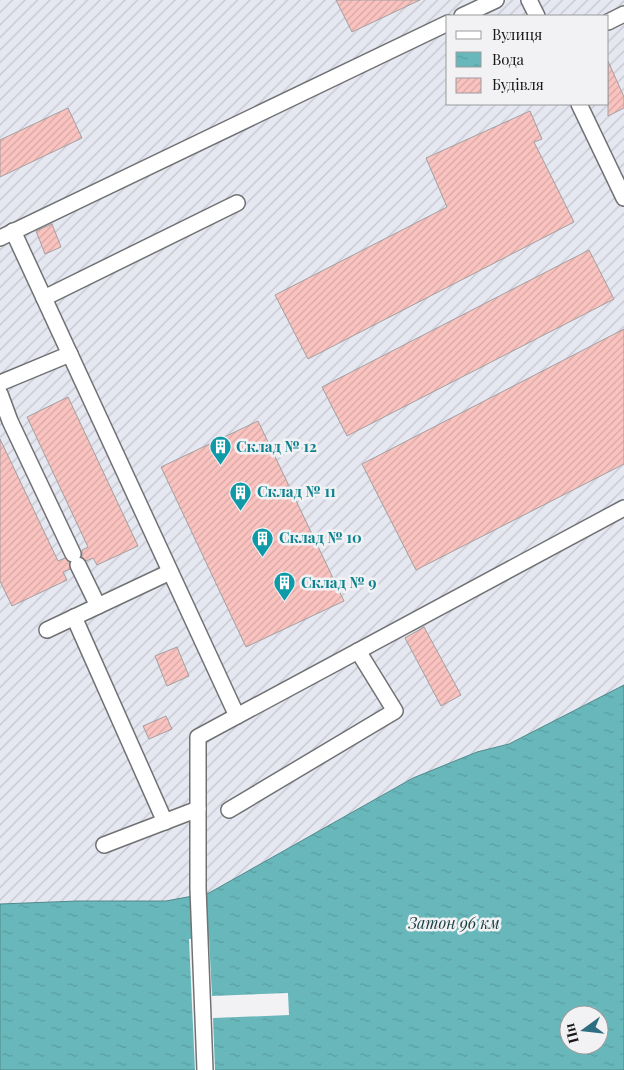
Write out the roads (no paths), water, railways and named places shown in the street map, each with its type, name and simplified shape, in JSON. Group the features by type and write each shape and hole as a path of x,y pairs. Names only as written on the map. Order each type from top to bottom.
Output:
{"street":[{"path":"464,15 496,0"},
{"path":"529,0 536,15"},
{"path":"609,22 624,14"},
{"path":"237,716 44,298 6,234 446,24"},
{"path":"579,105 624,198"},
{"path":"44,298 237,203"},
{"path":"0,383 70,354"},
{"path":"0,394 10,421 98,606"},
{"path":"205,1070 198,888 198,738 624,508"},
{"path":"47,630 170,572"},
{"path":"74,617 165,822"},
{"path":"229,810 395,711 358,652"},
{"path":"104,844 198,809"}],"water":[{"name":"Затон 96 км","path":"624,685 624,1070 0,1070 0,904 78,901 166,901 209,893 413,778 477,752 509,744"}],"place":[{"name":"Склад № 12","path":"220,466"},
{"name":"Склад № 11","path":"241,511"},
{"name":"Склад № 10","path":"263,557"},
{"name":"Склад № 9","path":"285,602"}]}
